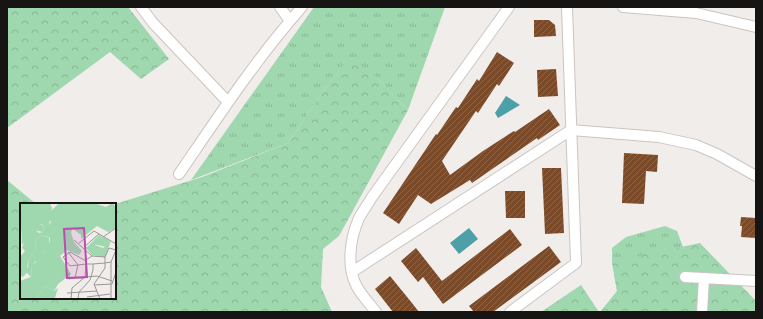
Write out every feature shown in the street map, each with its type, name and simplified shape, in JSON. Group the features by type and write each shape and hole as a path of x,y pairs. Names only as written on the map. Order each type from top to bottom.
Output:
{"street":[{"path":"141,7 153,23 228,102"},
{"path":"280,7 290,20"},
{"path":"179,174 228,102 290,20 302,7"},
{"path":"376,312 357,288 352,272 351,255 353,238 363,213 372,197 509,7"},
{"path":"510,312 576,263 567,7"},
{"path":"623,7 696,13 756,27"},
{"path":"352,272 571,130 659,137 696,145 717,154 756,176"},
{"path":"685,277 756,281"},
{"path":"702,312 704,278"}],"green space":[{"path":"7,7 128,7 169,59 141,79 110,52 7,128"},
{"path":"314,7 445,7 408,110 379,80 350,58 326,87 288,143 191,180"},
{"path":"350,57 379,80 408,110 339,236 323,249 321,287 332,312 7,312 7,180 35,203 20,203 20,299 116,299 116,204 202,177 288,143 326,87"},
{"path":"665,226 677,231 683,247 679,260 617,291 612,262 612,248 626,237"},
{"path":"700,243 756,301 756,312 600,312 617,291 612,262"},
{"path":"581,285 599,312 541,312"}],"water":[{"path":"506,96 520,105 498,118 495,113"},
{"path":"469,228 478,239 459,254 450,243"}],"building":[{"path":"534,20 549,20 555,25 556,36 534,37"},
{"path":"497,52 514,63 499,86 497,84 478,113 476,111 442,161 450,175 483,151 549,109 560,125 538,140 537,138 472,183 470,180 431,204 418,195 399,224 383,213 436,134 437,135 456,107 458,108 477,79 479,81"},
{"path":"556,69 558,96 538,97 537,70"},
{"path":"624,153 658,155 657,172 646,171 644,204 622,203"},
{"path":"542,168 561,168 564,233 545,234"},
{"path":"505,191 525,191 525,218 506,218"},
{"path":"741,217 756,218 756,238 741,237"},
{"path":"510,229 522,245 443,304 423,277 418,282 401,261 416,248 442,281"},
{"path":"549,246 561,262 493,312 474,312 469,306"},
{"path":"390,276 419,312 393,312 375,289"}]}
